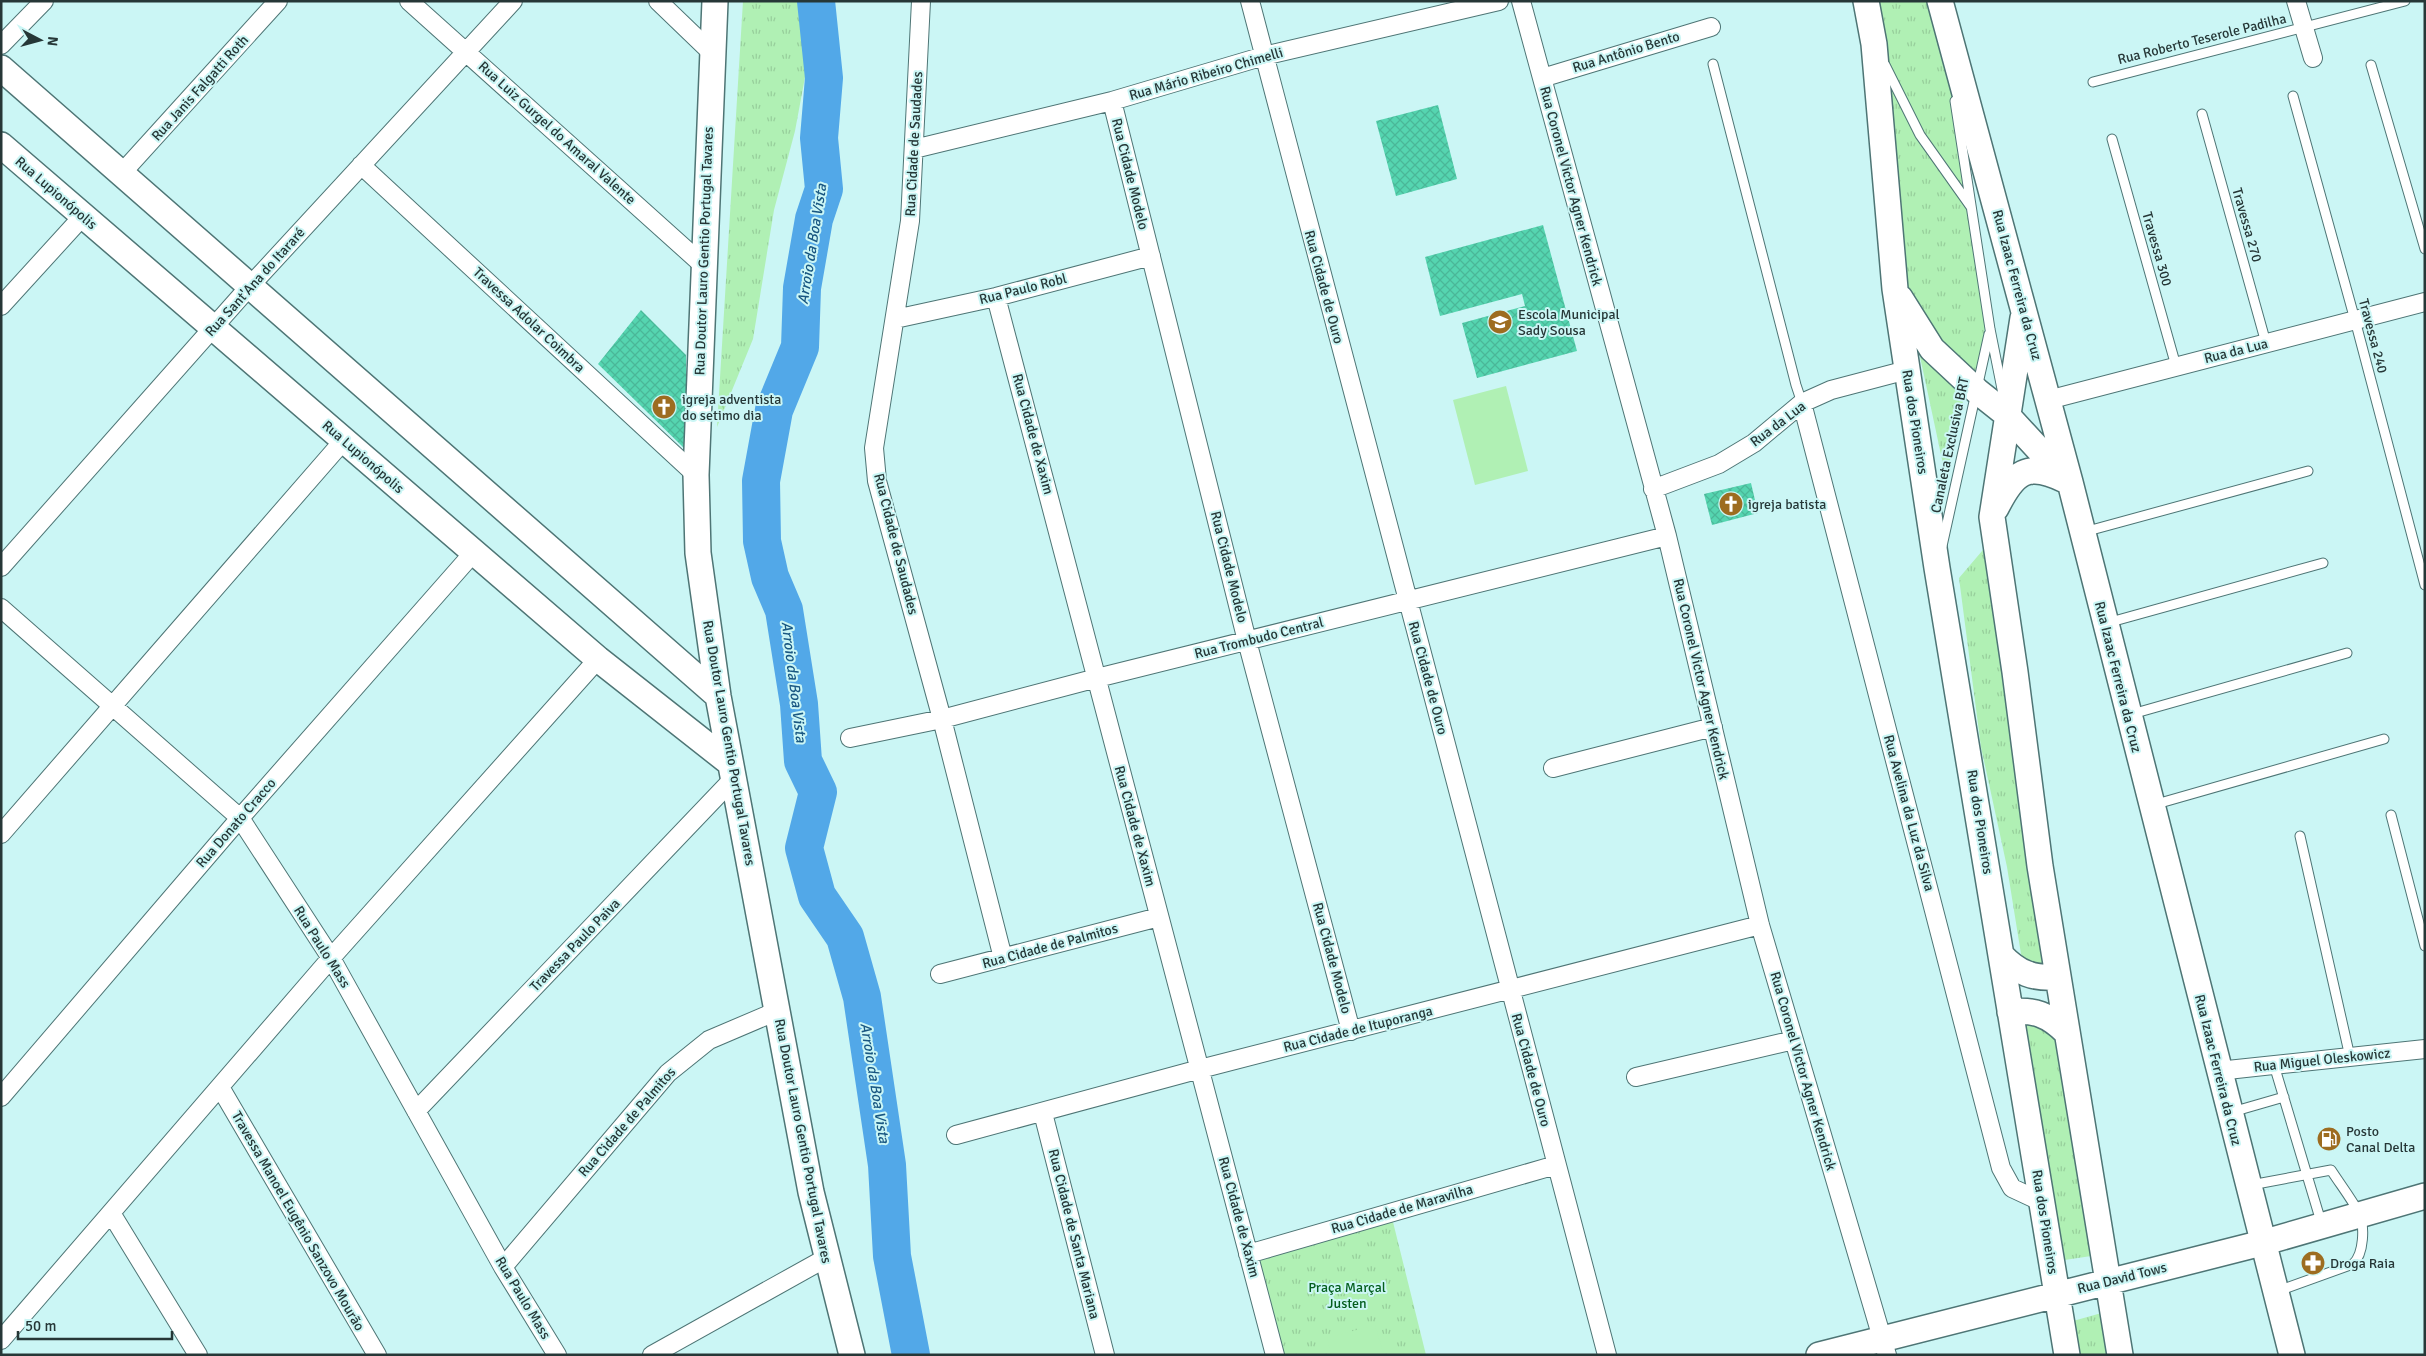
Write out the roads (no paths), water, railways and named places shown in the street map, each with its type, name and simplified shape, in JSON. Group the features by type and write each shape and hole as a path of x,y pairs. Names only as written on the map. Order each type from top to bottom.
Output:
{"main road":[{"name":"Rua Doutor Lauro Gentio Portugal Tavares","path":"715,1 696,475 698,553 718,696 811,1192 826,1258 852,1355"},
{"path":"1866,1 1874,44 1895,289 1932,350 1977,391 2006,414 2070,482"},
{"name":"Rua Izaac Ferreira da Cruz","path":"1940,1 2070,482 2218,1072 2292,1355"},
{"path":"1,68 718,696"},
{"name":"Rua Lupionópolis","path":"1,146 732,771"},
{"name":"Rua dos Pioneiros","path":"1895,289 1937,568 2067,1355"},
{"path":"2024,308 2006,414 1992,517 2066,1032 2120,1355"},
{"path":"1992,517 2006,488 2017,476 2031,470 2046,471 2070,482"},
{"path":"2001,955 2012,967 2026,975 2041,978 2058,977"},
{"path":"2010,1012 2026,1010 2042,1013 2055,1021 2066,1032"},
{"name":"Rua David Tows","path":"1819,1355 1885,1347 2057,1294 2262,1243 2425,1196"}],"street":[{"path":"1,45 44,1"},
{"name":"Rua Janis Falgatti Roth","path":"121,174 278,1"},
{"name":"Rua Luiz Gurgel do Amaral Valente","path":"409,1 467,51 704,266"},
{"name":"Rua Sant'Ana do Itararé","path":"1,567 250,286 513,1"},
{"path":"658,1 712,53"},
{"name":"Rua Cidade de Saudades","path":"921,1 910,221 874,448 877,481 942,719 1003,958"},
{"name":"Rua Cidade de Ouro","path":"1250,1 1607,1355"},
{"name":"Rua Mário Ribeiro Chimelli","path":"914,149 1112,100 1264,56 1499,1"},
{"name":"Rua Coronel Victor Agner Kendrick","path":"1521,1 1667,536 1760,925 1885,1347"},
{"path":"2296,1 2313,58"},
{"name":"Rua Antônio Bento","path":"1542,78 1711,27"},
{"name":"Rua Cidade Modelo","path":"1112,100 1247,641 1351,1031"},
{"name":"Travessa Adolar Coimbra","path":"362,165 696,475"},
{"path":"1,306 83,216"},
{"name":"Rua Paulo Robl","path":"895,319 996,297 1151,256"},
{"name":"Rua Cidade de Xaxim","path":"996,297 1275,1355"},
{"name":"Rua da Lua","path":"2048,400 2424,303"},
{"name":"Rua da Lua","path":"1653,489 1719,464 1754,443 1802,403 1831,390 1907,370"},
{"name":"Rua Avelina da Luz da Silva","path":"1802,403 2001,1168 2012,1188 2042,1202"},
{"path":"1,834 344,440"},
{"name":"Rua Trombudo Central","path":"850,738 942,719 1097,678 1667,536"},
{"name":"Rua Donato Cracco","path":"1,1097 240,818 474,552"},
{"name":"Rua Paulo Mass","path":"1,608 240,818 331,958 503,1267 557,1355"},
{"path":"1,1340 331,958 598,658"},
{"path":"1553,768 1713,727"},
{"name":"Travessa Paulo Paiva","path":"416,1111 732,771"},
{"name":"Rua Cidade de Palmitos","path":"940,974 1159,917"},
{"name":"Rua Cidade de Ituporanga","path":"956,1135 1200,1069 1511,991 1760,925"},
{"name":"Rua Cidade de Palmitos","path":"503,1267 668,1073 709,1040 777,1011"},
{"path":"1636,1077 1794,1040"},
{"name":"Rua Miguel Oleskowicz","path":"2218,1072 2425,1049"},
{"name":"Travessa Manoel Eugênio Sanzovo Mourão","path":"220,1087 377,1355"},
{"name":"Rua Cidade de Santa Mariana","path":"1043,1113 1106,1355"},
{"name":"Rua Cidade de Maravilha","path":"1248,1254 1556,1165"},
{"path":"111,1213 198,1355"},
{"path":"652,1355 826,1258"}],"lane":[{"name":"Canaleta Exclusiva BRT","path":"1940,1 1990,329 2006,414"},
{"name":"Rua Roberto Teserole Padilha","path":"2094,82 2405,1"},
{"name":"Canaleta Exclusiva BRT","path":"1874,44 1920,135 1972,209"},
{"path":"1713,64 1802,403"},
{"path":"2371,65 2425,249"},
{"name":"Travessa 240","path":"2293,96 2425,585"},
{"name":"Travessa 270","path":"2202,114 2266,343"},
{"name":"Travessa 300","path":"2112,139 2176,366"},
{"name":"Canaleta Exclusiva BRT","path":"1937,568 1990,329"},
{"path":"2081,532 2308,471"},
{"path":"2104,623 2323,563"},
{"path":"2129,715 2347,654"},
{"path":"2151,806 2384,739"},
{"path":"2391,815 2425,946"},
{"path":"2300,836 2350,1057"},
{"path":"2274,1065 2322,1226"},
{"path":"2229,1113 2284,1097"},
{"path":"2248,1185 2331,1170 2360,1215 2362,1248 2360,1258 2353,1264 2275,1292"}],"waterway":[{"name":"Arroio da Boa Vista","path":"816,1 824,78 819,138 824,189 814,219 802,288 800,347 774,410 761,481 762,541 770,577 784,610 799,704 803,761 818,792 804,848 817,896 845,937 862,997 887,1165 892,1256 911,1355"}],"place":[{"name":"Escola Municipal Sady Sousa","path":"1500,322"},
{"name":"igreja adventista do setimo dia","path":"664,407"},
{"name":"igreja batista","path":"1731,504"},
{"name":"Posto Canal Delta","path":"2329,1139"},
{"name":"Droga Raia","path":"2313,1263"}],"park label":[{"name":"Praça Marçal Justen","path":"1347,1295"}]}
